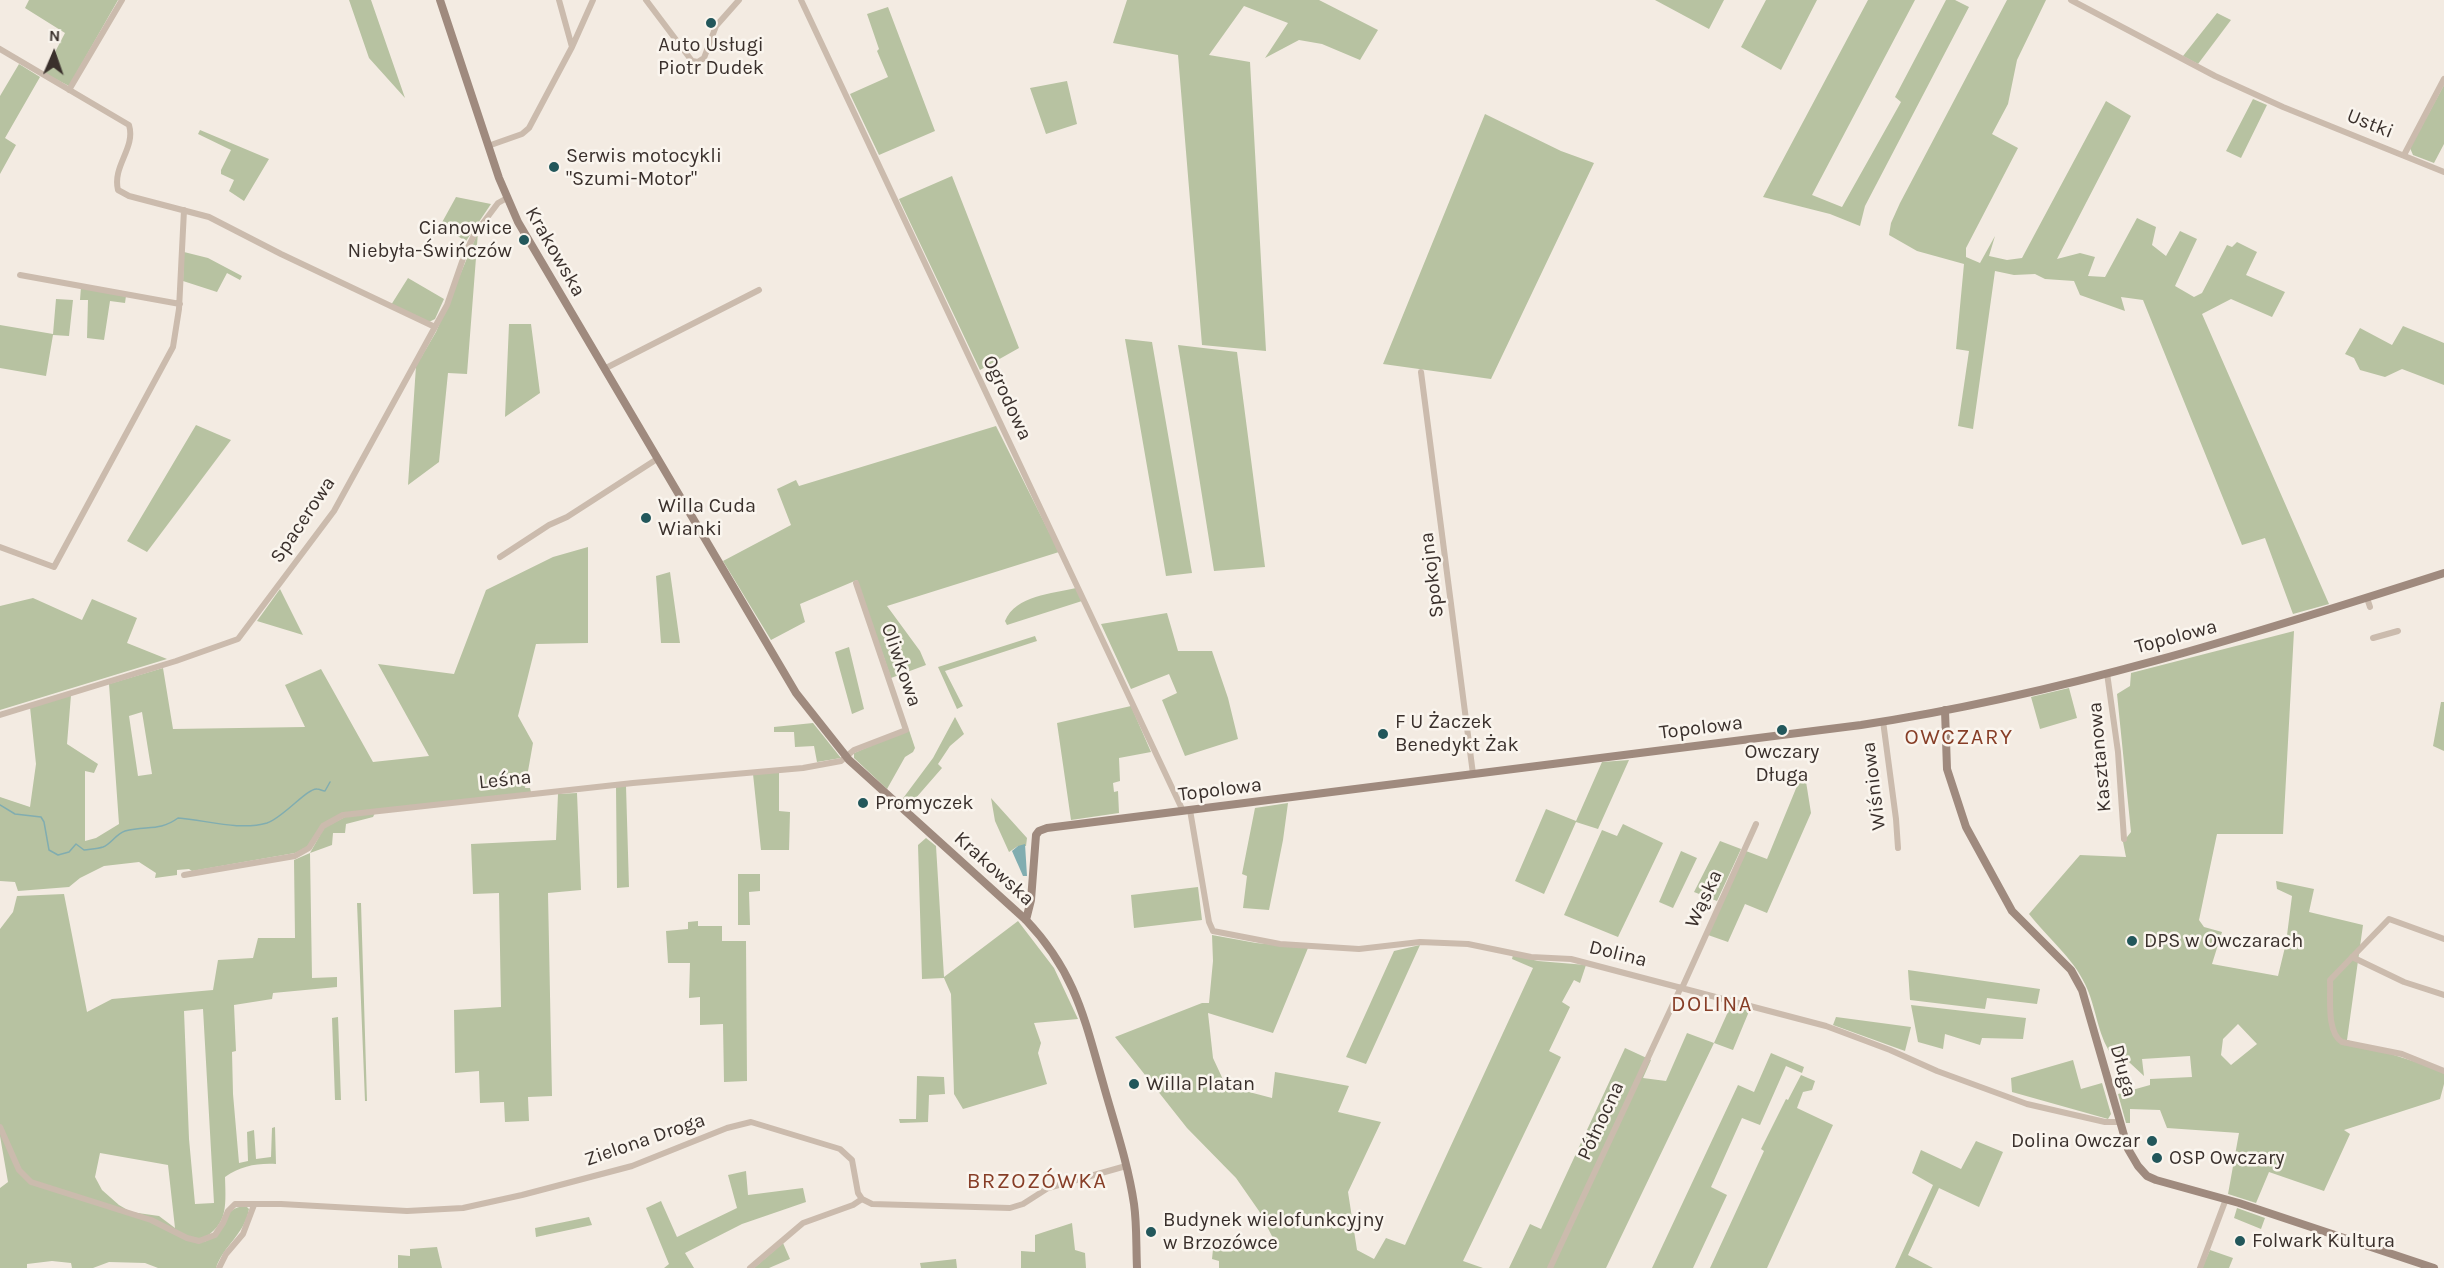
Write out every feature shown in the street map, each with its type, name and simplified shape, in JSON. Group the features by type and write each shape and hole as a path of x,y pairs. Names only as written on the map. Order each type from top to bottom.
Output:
{"street":[{"path":"69,90 122,0"},
{"name":"Krakowska","path":"440,0 488,146 507,198 522,229 783,674 846,756 870,781 1026,920 1056,957 1076,993 1126,1166 1134,1207 1137,1268"},
{"path":"559,0 571,45"},
{"path":"488,146 529,128 593,0"},
{"path":"646,0 692,61 701,62 716,26 739,0"},
{"name":"Ogrodowa","path":"801,0 1186,810"},
{"name":"Ustki","path":"2071,0 2215,76 2283,107 2444,172"},
{"path":"0,49 129,125 131,137 118,168 116,180 118,190 129,196 208,217 435,327"},
{"path":"2404,155 2444,79"},
{"name":"Spacerowa","path":"0,715 176,661 238,639 334,511 447,305 474,235 498,203 507,198"},
{"path":"0,547 54,567 173,347 180,304 184,210"},
{"path":"20,275 180,304"},
{"path":"604,369 759,290"},
{"name":"Spokojna","path":"1421,372 1473,774"},
{"path":"500,557 657,459"},
{"name":"Topolowa","path":"1026,920 1031,902 1034,843 1039,831 1186,810 1883,721 1945,710 2107,673 2368,602 2444,573"},
{"name":"Oliwkowa","path":"846,756 854,750 906,730 856,583"},
{"path":"2373,638 2398,631"},
{"name":"Kasztanowa","path":"2107,673 2118,752 2124,839"},
{"name":"Długa","path":"1945,710 1947,769 1966,827 2012,911 2071,970 2082,990 2119,1122 2128,1149 2138,1166 2147,1176 2170,1185 2226,1199 2434,1268"},
{"name":"Wiśniowa","path":"1883,721 1898,848"},
{"name":"Leśna","path":"184,875 295,856 309,848 323,826 344,815 633,783 803,768 841,761 846,756"},
{"name":"Dolina","path":"1186,810 1213,932 1280,944 1359,949 1420,942 1468,944 1531,957 1571,959 1838,1030 2005,1097 2105,1122 2119,1122"},
{"name":"Wąska","path":"1681,988 1756,824"},
{"path":"2444,939 2389,919 2330,980 2332,1025 2337,1039 2402,1054 2444,1071"},
{"path":"2352,957 2404,982 2444,995"},
{"name":"Północna","path":"1551,1268 1681,988"},
{"name":"Zielona Droga","path":"0,1126 19,1170 31,1182 151,1220 199,1241 215,1235 228,1211 235,1204 291,1204 407,1211 463,1208 632,1166 727,1128 751,1122 840,1149 848,1154 852,1160 861,1200"},
{"path":"750,1268 803,1223 854,1205 861,1200 872,1204 1011,1208 1023,1204 1048,1188 1126,1166"},
{"path":"2200,1268 2226,1199"},
{"path":"219,1268 226,1254 243,1234 254,1204"}],"green space":[{"path":"29,0 118,0 69,86 44,73 65,33 25,8"},
{"path":"349,0 371,0 405,98 369,58"},
{"path":"1127,0 1319,0 1378,30 1360,60 1322,44 1299,40 1265,58 1288,23 1244,6 1209,55 1250,62 1266,351 1202,345 1178,55 1113,43"},
{"path":"1655,0 1724,0 1709,29"},
{"path":"1766,0 1817,0 1781,70 1741,47"},
{"path":"1868,0 1915,0 1812,195 1842,207 1901,102 1895,97 1946,0 1955,0 1969,7 1865,206 1860,226 1830,214 1763,197"},
{"path":"2007,0 2046,0 2017,60 2008,104 1992,134 2018,148 1966,248 1966,257 1980,263 1995,236 1989,256 2007,260 2022,258 2106,101 2131,116 2057,259 2080,253 2095,257 2088,276 2105,277 2137,218 2156,227 2152,245 2166,256 2180,231 2197,239 2175,286 2194,297 2202,293 2227,245 2232,247 2237,242 2257,252 2246,275 2285,292 2272,317 2231,299 2202,314 2329,604 2293,614 2265,538 2242,545 2143,300 2121,297 2125,311 2080,295 2074,281 2045,279 2035,274 2014,275 1995,271 1973,429 1958,426 1969,351 1956,349 1964,264 1917,251 1889,235 1891,223 1900,203"},
{"path":"888,7 935,131 879,155 850,94 888,77 877,51 879,49 867,14"},
{"path":"2217,13 2231,20 2198,64 2183,56"},
{"path":"19,64 40,77 5,138 16,145 0,174 0,96"},
{"path":"1067,81 1077,124 1046,134 1030,88"},
{"path":"2444,85 2444,144 2434,163 2413,155 2410,148"},
{"path":"2253,99 2267,105 2241,158 2226,151"},
{"path":"1485,114 1561,151 1594,163 1491,379 1383,364"},
{"path":"200,130 269,159 244,201 229,191 234,180 221,174 231,150 198,134"},
{"path":"952,176 1019,348 980,370 899,199"},
{"path":"456,197 491,204 466,241 440,226"},
{"path":"478,232 467,374 448,373 439,462 408,485 416,366 436,332"},
{"path":"184,252 208,258 242,276 240,280 227,273 217,292 183,281"},
{"path":"408,278 444,299 435,319 429,322 391,305"},
{"path":"81,287 126,296 125,303 110,301 104,340 87,338 88,300 80,300"},
{"path":"56,299 73,300 69,336 53,335 46,376 0,368 0,325 53,334"},
{"path":"509,324 531,324 540,393 505,417"},
{"path":"2403,326 2444,343 2444,385 2402,369 2385,377 2360,370 2354,358 2345,354 2360,328 2392,345"},
{"path":"1125,339 1152,342 1192,573 1166,576"},
{"path":"1178,345 1237,352 1265,567 1214,571"},
{"path":"196,425 231,440 147,552 127,541"},
{"path":"996,426 1059,552 887,606 920,651 926,665 891,678 857,580 800,604 805,622 771,640 723,561 791,525 777,489 796,480 799,486"},
{"path":"588,547 588,643 536,644 518,716 533,743 525,788 530,788 531,792 341,814 321,825 308,847 295,853 192,871 177,870 177,875 155,878 156,873 139,862 104,866 80,878 69,887 18,891 15,882 0,881 0,797 30,807 36,764 30,707 71,695 67,744 98,764 94,773 85,771 85,841 96,838 119,824 109,684 163,668 173,729 305,727 285,685 321,669 373,762 429,756 378,664 454,674 486,590 553,557","holes":["142,712 152,774 138,776 129,716"]},
{"path":"670,572 680,643 661,643 656,576"},
{"path":"1076,588 1082,601 1007,625 1005,621 1010,612 1026,601"},
{"path":"280,589 303,635 257,621"},
{"path":"33,598 82,620 92,599 137,618 127,643 167,659 0,710 0,606"},
{"path":"1167,613 1178,651 1212,651 1228,698 1238,739 1185,756 1162,700 1177,693 1169,674 1131,689 1101,624"},
{"path":"2294,631 2283,834 2217,834 2199,920 2204,927 2222,932 2212,964 2278,976 2286,943 2292,896 2277,889 2276,881 2314,889 2309,912 2363,925 2347,1040 2444,1071 2444,1084 2440,1099 2344,1130 2350,1134 2324,1191 2269,1172 2256,1203 2228,1194 2239,1133 2167,1128 2160,1110 2130,1109 2130,1123 2126,1123 2118,1094 2150,1085 2150,1079 2192,1077 2190,1056 2142,1059 2144,1076 2116,1050 2111,1054 2106,1046 2089,992 2080,974 2029,914 2080,855 2126,857 2123,842 2131,832 2117,694 2130,686 2131,673","holes":["2238,1024 2257,1044 2231,1065 2221,1055 2223,1039"]},
{"path":"1035,636 1037,641 945,671 963,706 957,709 938,667"},
{"path":"849,647 864,709 852,714 835,652"},
{"path":"2069,688 2077,718 2040,729 2031,697"},
{"path":"2441,702 2444,702 2444,751 2433,746"},
{"path":"1131,706 1151,752 1119,758 1120,781 1113,783 1114,792 1118,791 1119,813 1071,820 1057,723"},
{"path":"955,717 964,734 950,746 938,764 942,768 908,807 901,801 933,758"},
{"path":"813,723 841,758 817,762 814,746 795,747 794,732 774,732 774,727"},
{"path":"909,730 915,748 905,757 887,789 854,758 854,753"},
{"path":"1629,760 1598,829 1576,822 1544,894 1515,881 1546,809 1576,821 1602,762"},
{"path":"1804,769 1811,813 1767,913 1745,904 1728,942 1708,935 1746,851 1767,859"},
{"path":"779,772 779,811 790,812 789,850 761,850 753,774"},
{"path":"626,786 629,887 617,888 616,787"},
{"path":"577,793 581,890 548,893 552,1096 528,1097 529,1121 505,1122 504,1102 480,1103 479,1071 455,1073 454,1010 501,1007 499,893 473,894 471,844 556,840 558,794"},
{"path":"991,798 1027,838 1026,846 1018,846 1009,852 995,821"},
{"path":"1288,803 1269,910 1243,908 1247,876 1242,874 1255,808"},
{"path":"375,813 373,817 346,824 345,833 333,833 332,845 310,853 324,828 345,817"},
{"path":"1623,824 1663,843 1618,937 1564,915 1602,830 1617,836"},
{"path":"926,838 936,846 944,977 1018,921 1054,968 1078,1019 1034,1023 1041,1043 1038,1053 1047,1084 963,1109 954,1094 951,994 944,978 922,979 918,845"},
{"path":"1720,841 1741,849 1717,901 1694,892"},
{"path":"1681,851 1697,858 1673,908 1659,902"},
{"path":"310,853 312,978 337,977 337,987 273,993 272,999 234,1005 236,1051 232,1052 233,1094 239,1163 248,1161 247,1132 254,1130 256,1159 271,1157 272,1128 275,1127 276,1164 249,1166 225,1177 223,1216 214,1231 195,1243 214,1237 230,1212 236,1208 246,1206 249,1209 243,1226 219,1260 216,1268 158,1268 145,1263 109,1262 93,1268 72,1268 71,1263 52,1261 27,1264 27,1268 0,1268 0,1188 8,1182 0,1136 0,929 13,912 17,896 64,894 87,1012 112,999 213,990 218,960 253,958 258,938 295,938 294,860","holes":["203,1009 214,1203 195,1204 189,1139 184,1011","100,1153 168,1165 175,1228 159,1216 131,1212 102,1190 95,1177"]},
{"path":"738,874 760,874 760,891 749,892 750,925 738,925"},
{"path":"1198,887 1202,920 1134,928 1131,895"},
{"path":"357,903 361,903 367,1101 365,1101"},
{"path":"698,921 698,926 722,926 722,941 746,941 747,1081 724,1082 723,1024 700,1025 700,997 689,998 690,963 668,963 666,931 688,929 688,922"},
{"path":"1212,935 1256,943 1308,948 1273,1033 1208,1013 1213,1058 1226,1086 1272,1098 1275,1072 1349,1086 1338,1112 1381,1122 1348,1192 1357,1250 1374,1259 1386,1238 1405,1245 1533,968 1512,959 1513,955 1538,961 1586,965 1580,983 1574,980 1562,1002 1570,1007 1549,1051 1561,1057 1463,1261 1483,1268 1219,1268 1219,1261 1212,1259 1214,1240 1274,1240 1259,1211 1236,1178 1187,1128 1115,1037 1202,1003 1209,1003 1213,961"},
{"path":"1420,945 1366,1064 1346,1057 1394,951"},
{"path":"1908,970 2040,989 2037,1004 1987,998 1985,1009 1910,1000"},
{"path":"1731,1005 1750,1009 1733,1050 1714,1043"},
{"path":"1911,1005 2026,1018 2023,1039 1982,1038 1980,1045 1945,1034 1943,1049 1918,1042"},
{"path":"338,1017 341,1100 335,1100 332,1018"},
{"path":"1836,1017 1911,1027 1905,1051 1833,1025"},
{"path":"1687,1033 1714,1043 1606,1268 1509,1268 1530,1224 1541,1229 1625,1048 1651,1060 1643,1078 1666,1081"},
{"path":"1771,1053 1804,1067 1802,1073 1786,1066 1760,1125 1742,1118 1711,1187 1727,1195 1693,1268 1652,1268 1738,1085 1754,1092"},
{"path":"2073,1060 2081,1089 2102,1083 2111,1114 2108,1119 2012,1092 2011,1078"},
{"path":"1801,1075 1815,1081 1812,1090 1803,1092 1797,1108 1833,1125 1767,1268 1710,1268 1764,1151 1761,1149"},
{"path":"917,1076 944,1077 945,1094 929,1095 928,1122 900,1123 899,1119 916,1119"},
{"path":"1976,1141 2003,1152 1979,1207 1939,1188 1908,1255 1933,1268 1895,1268 1933,1185 1912,1173 1921,1150 1961,1169"},
{"path":"746,1171 748,1195 803,1188 806,1202 742,1224 685,1253 694,1268 664,1268 669,1264 646,1208 661,1201 677,1237 737,1208 728,1175"},
{"path":"2237,1208 2265,1218 2261,1229 2234,1218"},
{"path":"589,1217 592,1225 536,1237 535,1228"},
{"path":"1072,1223 1075,1250 1085,1253 1086,1268 1021,1268 1021,1251 1035,1252 1035,1235"},
{"path":"783,1243 790,1259 769,1268 754,1268"},
{"path":"437,1247 442,1268 398,1268 398,1255 410,1256 410,1249"},
{"path":"2210,1250 2233,1258 2229,1268 2202,1268"},
{"path":"956,1259 957,1268 921,1268 920,1263"}],"water":[{"path":"1025,844 1027,876 1023,876 1012,851"}],"waterway":[{"path":"0,805 15,814 41,817 49,850 58,855 69,852 76,844 84,850 103,847 125,831 158,827 178,818 245,826 267,823 313,790 325,791 330,782"}],"place":[{"name":"Auto Usługi Piotr Dudek","path":"711,23"},
{"name":"Serwis motocykli \"Szumi-Motor\"","path":"554,167"},
{"name":"Cianowice Niebyła-Świńczów","path":"524,240"},
{"name":"Willa Cuda Wianki","path":"646,518"},
{"name":"Owczary Długa","path":"1782,730"},
{"name":"F U Żaczek Benedykt Żak","path":"1383,734"},
{"name":"Promyczek","path":"863,803"},
{"name":"DPS w Owczarach","path":"2132,941"},
{"name":"Willa Platan","path":"1134,1084"},
{"name":"Dolina Owczar","path":"2152,1141"},
{"name":"OSP Owczary","path":"2157,1158"},
{"name":"Budynek wielofunkcyjny w Brzozówce","path":"1151,1232"},
{"name":"Folwark Kultura","path":"2240,1241"}],"district":[{"name":"OWCZARY","path":"1959,738"},
{"name":"DOLINA","path":"1712,1005"},
{"name":"BRZOZÓWKA","path":"1037,1182"}]}
